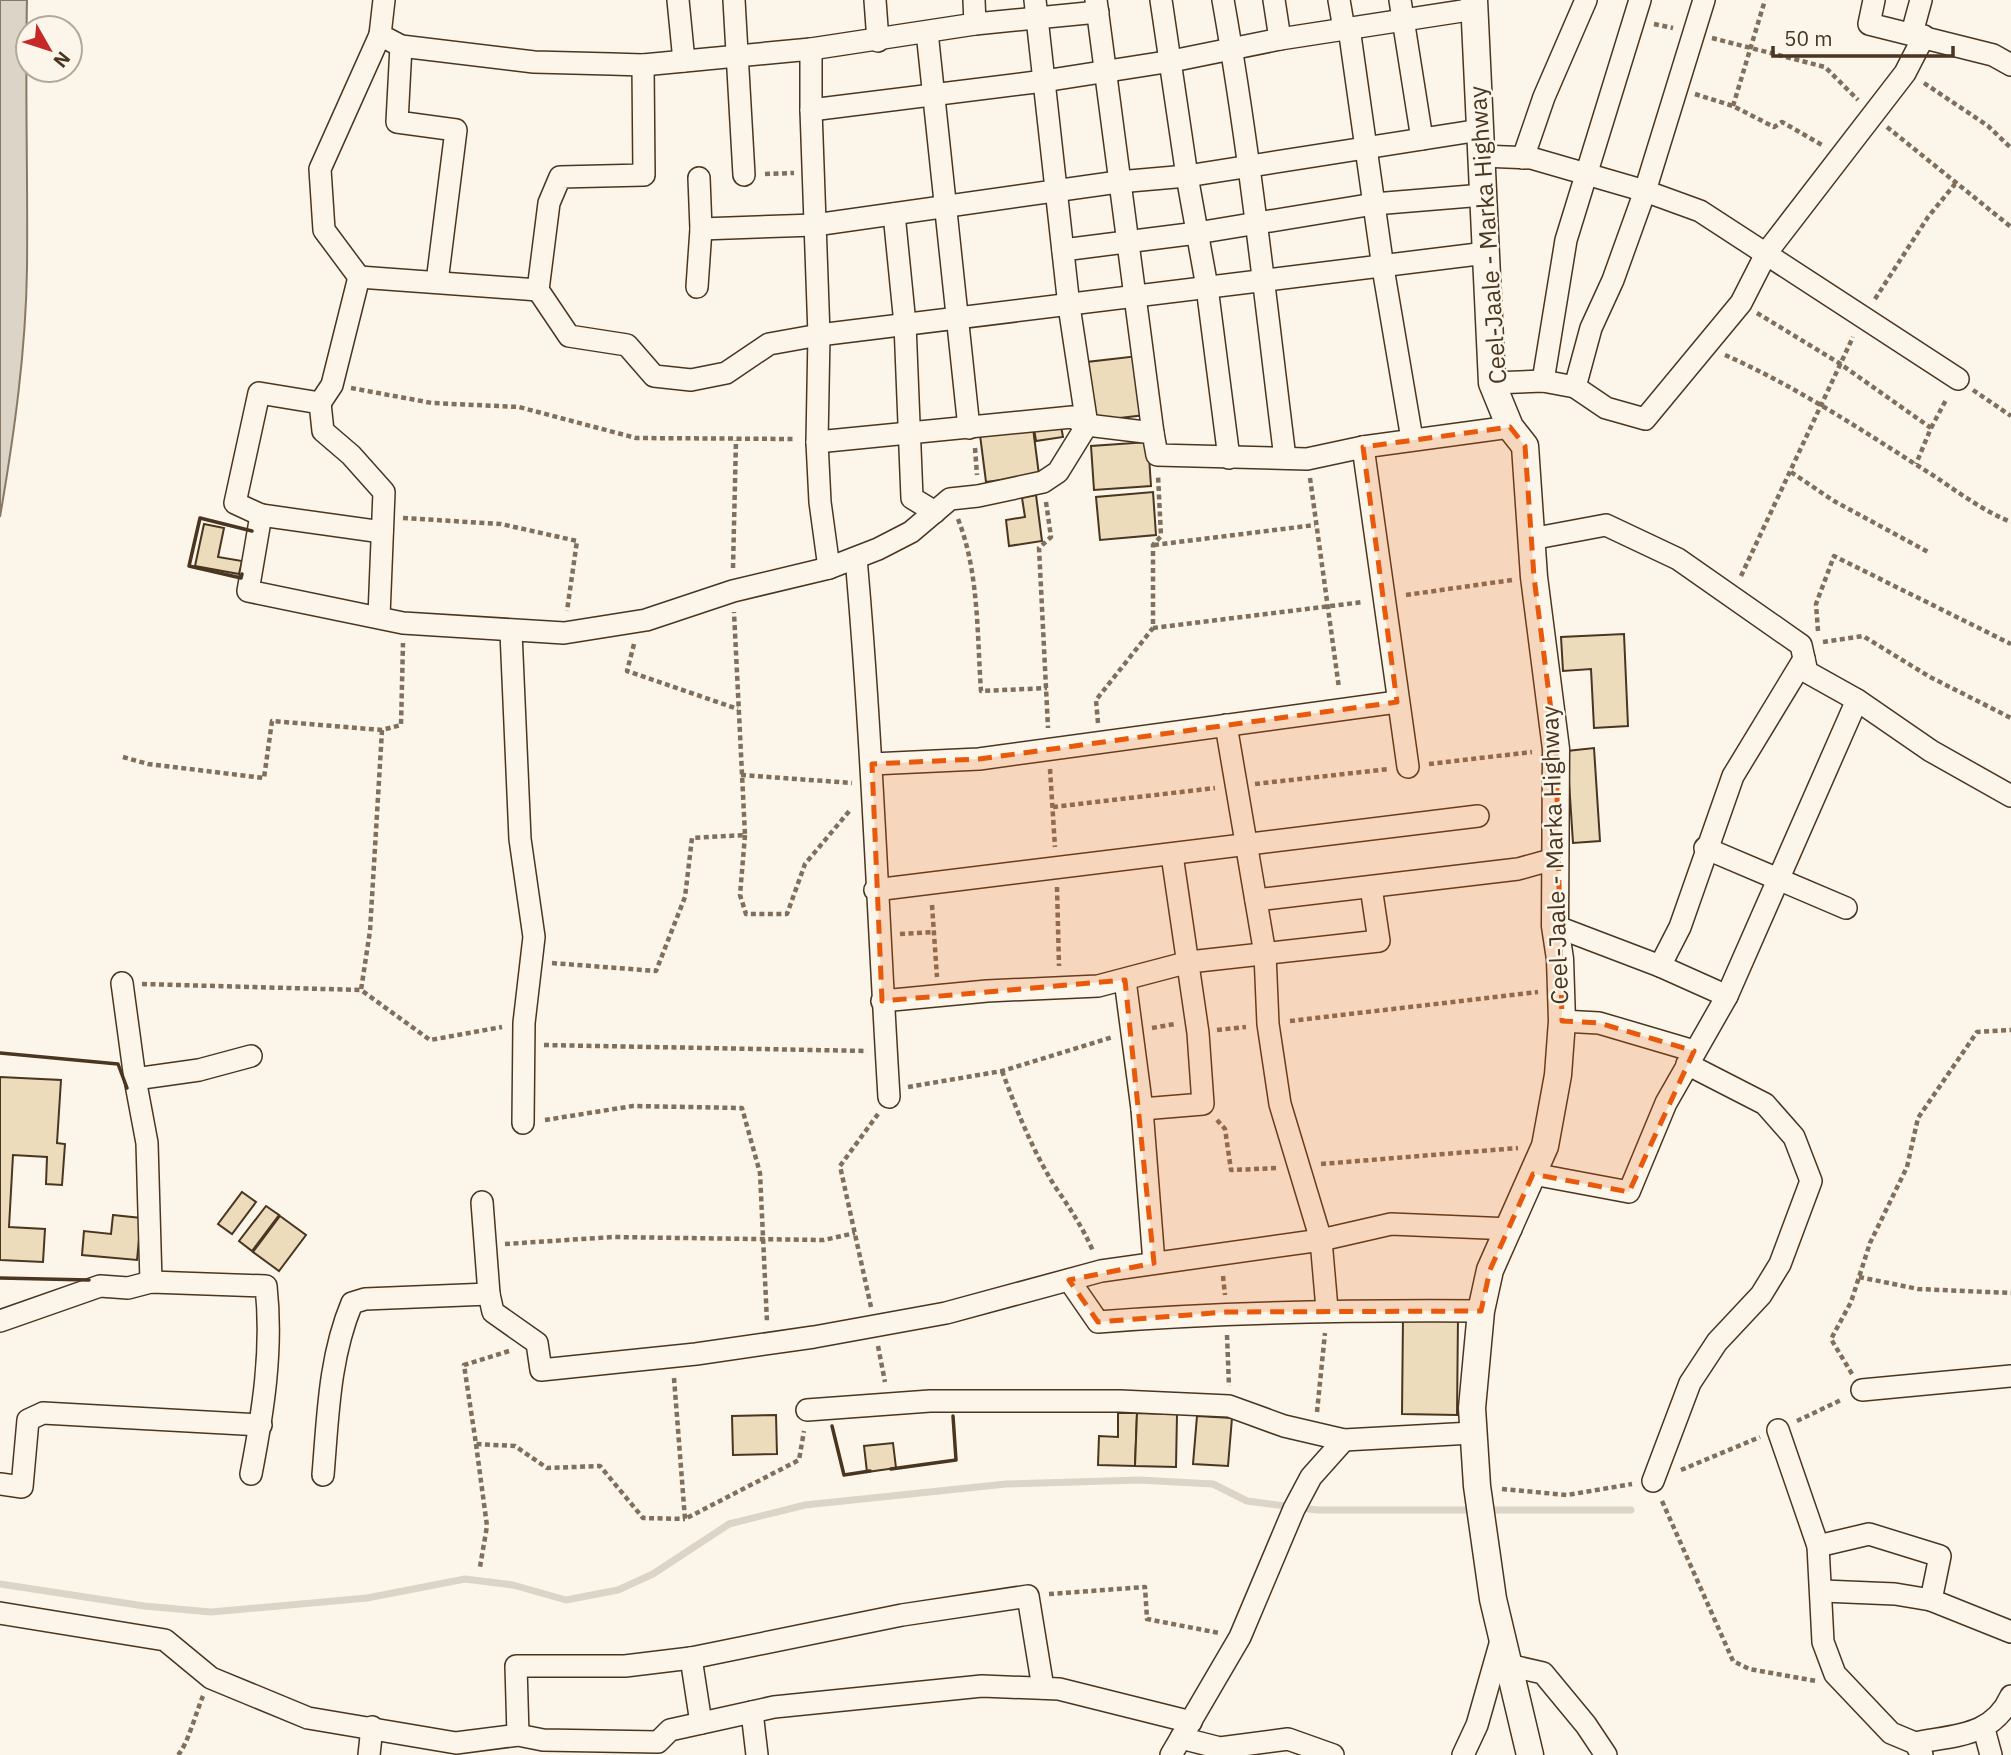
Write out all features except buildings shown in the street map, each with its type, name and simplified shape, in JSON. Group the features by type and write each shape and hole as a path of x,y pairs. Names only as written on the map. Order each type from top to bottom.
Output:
{"street":[{"path":"384,0 380,35 320,169 324,230 359,277 538,290"},
{"path":"678,0 684,61"},
{"path":"734,0 744,175"},
{"path":"875,0 878,41"},
{"path":"974,0 975,23"},
{"path":"1161,0 1187,176 1207,287 1229,458"},
{"path":"1223,0 1250,166 1254,223 1284,458"},
{"path":"1274,0 1280,39"},
{"path":"1339,0 1368,149 1383,268 1412,439"},
{"path":"1523,158 1544,97 1586,0"},
{"path":"1575,387 1591,328 1613,281 1645,191 1704,0"},
{"path":"1874,0 1869,24 1993,55 2011,65"},
{"path":"1492,383 1543,380 1575,387 1606,408 1645,419 1741,303 1767,252 1905,73 1918,35 1921,0"},
{"path":"811,110 1044,81 1172,61 1346,28 1401,10 1475,4"},
{"name":"Ceel-Jaale - Marka Highway","path":"1475,4 1492,383 1510,427 1525,446 1534,577 1556,749 1553,859 1562,1021 1558,1075 1545,1146 1511,1229 1490,1270 1481,1311 1472,1433 1483,1528 1502,1636 1530,1755"},
{"path":"380,35 401,46 534,62 643,65 878,41 1037,9 1097,6 1118,182 1157,456 1307,459 1412,439 1510,427"},
{"path":"261,515 248,591 403,623 511,632 564,633 641,621 733,591 829,568 911,532 942,505 1043,482 1059,472 1087,425 1069,306 1037,9"},
{"path":"1543,380 1566,240 1637,9"},
{"path":"1401,10 1422,139"},
{"path":"927,32 947,207 956,318 971,427"},
{"path":"401,46 397,121 456,130 437,282"},
{"path":"811,49 819,335 817,442 820,502 829,568"},
{"path":"643,65 644,175 560,177 549,203 538,290 569,336 627,345 654,376 691,380 726,373 769,344 819,335 1069,306 1135,295 1383,268 1486,253"},
{"path":"701,229 815,225 1056,193 1118,182 1187,176 1422,139 1481,143 1523,158 1645,191 1700,211 1767,252 1958,379"},
{"path":"697,287 701,229 699,177"},
{"path":"1063,250 1197,233 1374,204 1483,195"},
{"path":"894,214 905,324 912,498 942,505"},
{"path":"359,277 332,385 320,403 323,431 351,455 384,492 379,616"},
{"path":"320,403 258,393 234,503 261,515 383,524"},
{"path":"817,442 1072,417 1087,425 1153,433"},
{"path":"1363,447 1408,766"},
{"path":"1531,540 1606,525 1678,559 1801,645 1807,672 1857,700 1931,751 2011,796"},
{"path":"856,558 872,774 875,890 889,1094"},
{"path":"511,632 520,839 534,937 524,1034 523,1123"},
{"path":"1660,965 1680,927 1705,848 1733,776 1804,659"},
{"path":"1533,1174 1629,1192 1666,1102 1727,996 1857,700"},
{"path":"872,774 1397,702"},
{"path":"1226,725 1265,954 1268,1024 1280,1104 1321,1240 1327,1309"},
{"path":"875,890 1478,816"},
{"path":"1705,848 1846,908"},
{"path":"1142,1109 1203,1104 1189,962 1172,855"},
{"path":"1256,900 1518,869 1553,859"},
{"path":"882,1001 938,995 1098,986 1189,962 1379,941 1371,887"},
{"path":"1555,926 1660,965 1727,996"},
{"path":"1125,980 1134,1030 1154,1263"},
{"path":"122,983 148,1155 151,1282"},
{"path":"1562,1021 1599,1023 1690,1058 1765,1104 1794,1137 1811,1181 1780,1264 1761,1295 1717,1342 1690,1383 1653,1481"},
{"path":"135,1079 199,1070 251,1056"},
{"path":"482,1202 489,1294 493,1312 537,1343 541,1370 672,1356 875,1326 946,1313 1101,1271 1321,1240 1391,1224 1511,1229"},
{"path":"1069,1280 1098,1322 1226,1312 1327,1309 1481,1311"},
{"path":"0,1321 100,1286 128,1288 151,1282 266,1286 270,1322 261,1425 251,1474"},
{"path":"323,1475 332,1370 352,1303 365,1299 489,1294"},
{"path":"1862,1390 2011,1376"},
{"path":"807,1410 888,1404 1120,1401 1229,1406 1284,1426 1344,1440 1472,1433"},
{"path":"0,1484 22,1487 28,1420 43,1413 261,1425"},
{"path":"1778,1430 1818,1546 1824,1642 1835,1674 1891,1733 1918,1749 1984,1729 2005,1709 2011,1696"},
{"path":"1181,1738 1240,1637 1294,1509 1311,1477 1344,1440"},
{"path":"1818,1546 1869,1534 1940,1556 1931,1600"},
{"path":"1822,1591 1895,1594 1931,1600 2011,1632"},
{"path":"518,1735 516,1666 625,1666 691,1658 902,1615 1028,1596 1043,1688"},
{"path":"0,1613 165,1640 211,1678 308,1718 456,1742 518,1735 543,1740 657,1742 670,1730 752,1712 982,1686 1043,1688 1071,1692 1181,1738 1220,1748 1288,1739 1333,1755"},
{"path":"1463,1755 1477,1725 1502,1636"},
{"path":"691,1658 701,1723"},
{"path":"1508,1665 1543,1673 1586,1725 1606,1755"},
{"path":"752,1712 757,1755"},
{"path":"369,1755 372,1727"},
{"path":"1984,1729 1991,1755"}],"path":[{"path":"1733,106 1765,0"},
{"path":"1637,9 1694,34 1825,67 1872,114 2011,227"},
{"path":"1905,73 1941,93 1988,126 2011,148"},
{"path":"1677,89 1733,106 1774,127 1782,122 1839,156"},
{"path":"1731,596 1791,472 1839,363 1890,272 1955,184"},
{"path":"1741,303 1839,363 1931,428 1916,464"},
{"path":"1705,346 1763,372 1916,464 1993,515 2011,522"},
{"path":"332,385 432,403 519,407 636,438 810,439 817,442"},
{"path":"971,427 978,496"},
{"path":"736,440 733,591 745,835 740,895 746,914 787,914 805,864 872,774"},
{"path":"1099,741 1096,700 1153,628 1153,545 1161,536 1157,456"},
{"path":"1307,459 1342,710"},
{"path":"1791,472 1833,501 1930,553"},
{"path":"942,505 965,537 973,585 981,691 1047,688"},
{"path":"383,524 501,524 576,541 564,633"},
{"path":"1153,545 1315,525"},
{"path":"2011,644 1834,556 1816,604 1819,643 1863,636 1930,677 2011,719"},
{"path":"1153,628 1327,608 1534,577"},
{"path":"641,621 626,671 738,709"},
{"path":"123,757 148,764 264,778 272,721 382,730 401,725 403,623"},
{"path":"361,990 370,931 382,730"},
{"path":"1053,807 1556,749"},
{"path":"741,775 872,774"},
{"path":"531,961 656,971 685,897 692,838 745,835"},
{"path":"931,883 938,995"},
{"path":"878,936 934,932"},
{"path":"122,983 361,990 430,1040 524,1034 886,1051"},
{"path":"888,1404 875,1326 841,1166 889,1094 1002,1071 1134,1030 1268,1024 1560,990"},
{"path":"1478,1491 1567,1495 1653,1481 1778,1430 1862,1390 1830,1339 1851,1302 1870,1243 1906,1167 1918,1118 1977,1032 2011,1030"},
{"path":"1002,1071 1024,1130 1054,1185 1081,1222 1101,1271"},
{"path":"1203,1104 1225,1129 1231,1170 1545,1146"},
{"path":"523,1123 633,1106 742,1108 760,1173 760,1238 769,1343"},
{"path":"486,1246 613,1237 824,1240 855,1233"},
{"path":"1859,1277 1918,1289 2011,1293"},
{"path":"1315,1433 1327,1309"},
{"path":"480,1567 486,1526 464,1365 537,1343"},
{"path":"672,1356 685,1519"},
{"path":"476,1444 515,1446 547,1468 600,1466 643,1518 685,1519 799,1460 807,1410"},
{"path":"1653,1481 1733,1661 1749,1669 1848,1687"},
{"path":"1028,1596 1145,1587 1147,1619 1240,1637"},
{"path":"177,1755 184,1748 188,1730 211,1678"},
{"path":"184,1748 190,1755"}],"highlighted area":[{"path":"1510,427 1525,446 1534,577 1556,749 1562,1021 1599,1023 1694,1051 1629,1192 1533,1174 1490,1270 1481,1311 1226,1312 1098,1322 1069,1280 1154,1263 1125,980 882,1001 872,764 979,759 1397,702 1363,447"}],"shaded area":[{"path":"0,0 27,0 27,14 14,14 14,84 26,84 26,299 22,362 0,517"}],"waterway":[{"path":"0,1584 144,1606 211,1612 367,1598 465,1579 513,1585 566,1600 618,1590 653,1574 729,1524 805,1505 1006,1484 1139,1480 1213,1484 1247,1501 1317,1510 1631,1510"}],"wall":[{"path":"242,574 241,578 189,566 200,518 252,531"},
{"path":"0,1053 118,1064 127,1088"},
{"path":"0,1278 89,1280"},
{"path":"891,1469 956,1460 953,1416"},
{"path":"832,1426 844,1475 870,1471"}]}
